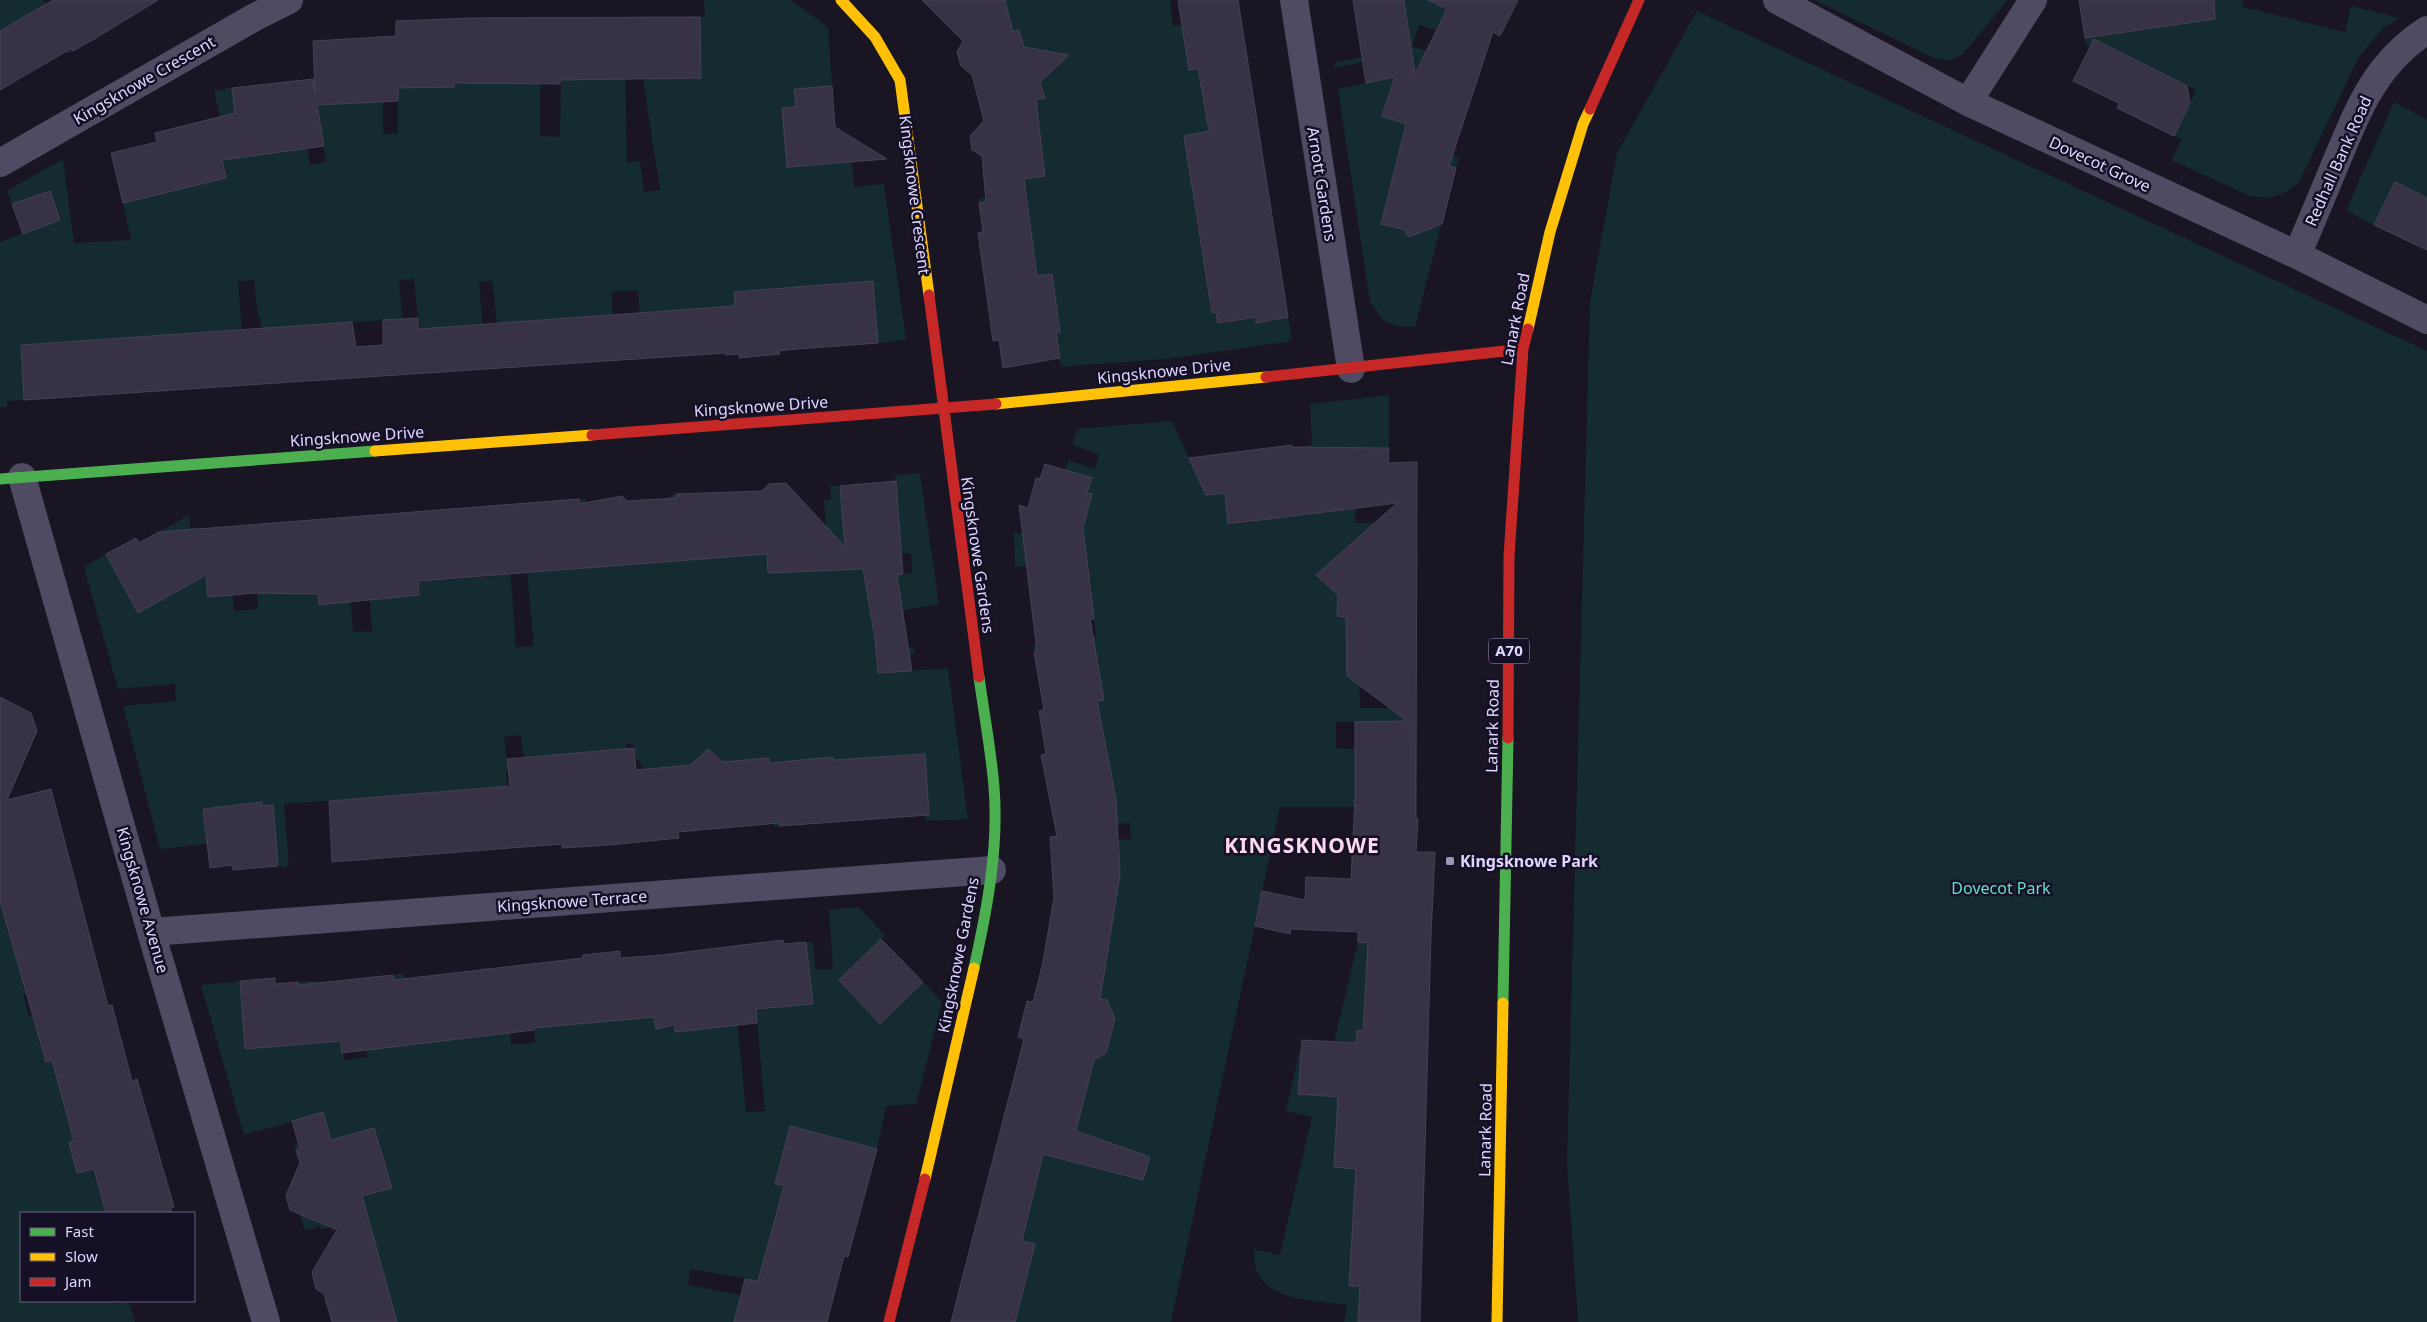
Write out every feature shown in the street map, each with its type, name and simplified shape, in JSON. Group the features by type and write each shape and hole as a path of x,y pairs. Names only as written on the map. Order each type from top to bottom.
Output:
{"street":[{"name":"Kingsknowe Crescent","path":"0,163 255,17 289,0"},
{"name":"Kingsknowe Crescent","path":"841,0 870,30 882,47 900,80 943,409"},
{"name":"Arnott Gardens","path":"1294,0 1351,369"},
{"name":"Lanark Road","path":"1497,1322 1510,556 1523,349 1550,232 1583,124 1639,0"},
{"name":"Dovecot Grove","path":"1777,0 1968,102 2297,255 2427,320"},
{"path":"1968,102 2033,0"},
{"name":"Redhall Bank Road","path":"2297,255 2363,99 2380,74 2398,53 2427,30"},
{"name":"Kingsknowe Drive","path":"11,478 943,409 1351,369 1523,349"},
{"name":"Kingsknowe Gardens","path":"889,1322 935,1142 981,942 992,870 994,788 943,409"},
{"name":"Kingsknowe Avenue","path":"11,478 151,932 266,1322"},
{"name":"Kingsknowe Terrace","path":"151,932 992,870"}],"green space":[{"path":"0,0 43,0 73,51 69,54 67,51 0,31"},
{"path":"704,0 791,0 828,27 832,86 794,89 796,107 782,108 787,167 852,162 854,187 884,184 906,340 878,343 873,281 820,285 800,315 803,349 797,349 792,287 734,292 736,321 726,354 720,354 716,307 660,312 663,358 643,359 638,290 611,292 613,315 581,317 581,328 563,329 565,365 560,364 557,319 497,323 492,281 479,282 486,369 479,370 475,324 419,329 414,279 399,280 402,319 261,329 254,280 238,282 242,330 180,334 182,364 165,366 167,391 162,392 158,335 99,339 101,369 82,371 84,397 73,397 69,341 21,345 24,400 7,401 7,407 0,407 0,242 60,220 50,191 12,204 7,191 63,159 74,243 131,240 123,203 226,178 212,119 220,117 214,91 232,88 240,157 294,129 289,82 296,81 310,165 326,162 317,105 376,102 372,37 383,37 383,134 398,134 398,88 454,87 454,26 477,51 477,83 534,84 541,24 540,136 560,137 561,80 618,79 617,18 624,18 627,163 640,161 644,192 660,190 643,79 701,78 700,17 705,16"},
{"path":"975,0 1170,0 1173,26 1239,18 1199,46 1186,49 1189,69 1199,68 1209,131 1185,136 1189,161 1221,186 1192,191 1202,255 1228,251 1208,285 1212,313 1216,312 1218,323 1256,317 1257,323 1288,317 1292,339 1287,342 1165,359 1061,367 1055,332 1060,331 1052,274 990,283 1017,256 1034,254 1027,197 979,203 979,199 986,198 984,183 1045,176 1039,121 1021,123 1011,106 1045,98 1041,82 1034,83 1019,30 1013,32 1006,5 956,35 949,27"},
{"path":"1404,0 1452,0 1450,35 1419,25 1412,46 1443,57 1407,103 1388,97 1382,115 1457,140 1452,155 1459,158 1456,168 1399,153 1403,229 1410,237 1419,233 1422,221 1441,226 1415,327 1397,326 1384,321 1370,302 1338,89 1399,76 1394,55 1335,68 1334,63 1362,57 1359,42 1409,34"},
{"path":"1814,0 2008,0 1963,54 1949,61 1934,58"},
{"path":"2175,0 2242,0 2243,7 2345,32 2351,6 2400,18 2383,28 2359,57 2299,182 2288,191 2271,197 2257,197 2250,196 2171,160 2182,140 2174,136 2196,90 2140,62 2119,104 2089,89 2106,54 2091,46 2086,46 2085,38 2178,25"},
{"name":"Dovecot Park","path":"1697,11 2427,351 2427,1322 1578,1322 1567,1162 1590,302 1617,153"},
{"path":"2394,102 2427,120 2427,198 2395,182 2374,225 2346,211"},
{"path":"1389,395 1389,448 1355,447 1355,523 1417,524 1417,534 1388,533 1326,566 1321,571 1321,580 1325,584 1338,585 1338,616 1361,617 1347,656 1347,676 1355,682 1359,682 1360,708 1416,708 1416,722 1336,722 1336,748 1355,749 1386,807 1280,807 1171,1322 994,1322 954,1311 960,1285 1020,1300 1034,1244 974,1229 976,1222 1024,1232 1041,1162 994,1150 997,1142 1092,1166 1112,1145 1108,1142 1075,1135 1087,1085 1017,1067 1020,1057 1097,998 1038,982 1040,973 1118,840 1131,839 1130,823 1117,824 1101,723 1042,734 1041,728 1073,725 1096,701 1104,700 1051,649 1034,652 1033,644 1096,636 1087,562 1027,569 1026,566 1015,567 1014,532 1076,550 1092,495 1070,488 1074,473 1065,470 1068,460 1095,469 1099,454 1072,445 1077,429 1172,421 1206,495 1225,493 1229,525 1256,522 1255,506 1278,503 1280,518 1300,515 1309,465 1306,445 1312,445 1310,404"},
{"path":"920,473 939,604 871,616 875,637 886,649 914,647 915,654 877,657 878,673 948,668 968,819 925,821 925,815 929,814 925,754 850,759 836,791 833,757 774,763 780,826 774,827 769,758 717,763 716,756 713,753 703,754 700,764 642,769 641,763 635,758 634,744 626,744 627,759 525,768 521,735 504,737 508,770 506,771 507,787 451,791 454,853 449,854 446,814 365,798 369,860 361,861 358,819 341,800 284,804 289,867 282,868 281,865 269,867 262,803 207,844 160,849 123,706 176,701 175,684 118,689 84,567 106,554 138,612 188,585 159,532 189,515 190,528 203,528 208,597 233,595 234,611 258,609 257,593 318,589 319,605 341,604 344,524 353,632 372,631 369,585 419,594 418,581 422,581 418,518 444,552 447,580 505,575 500,512 506,512 516,647 534,646 527,573 584,569 579,499 585,499 612,566 669,562 670,495 676,494 678,528 691,559 749,556 744,493 828,549 824,500 831,499 830,486 840,486 847,570 880,568 880,576 912,573 911,553 902,554 895,475"},
{"path":"0,856 28,937 86,921 92,944 41,989 23,994 29,1016 47,1012 64,1057 85,1138 69,1142 77,1173 152,1153 100,1188 106,1212 20,1212 20,1302 114,1302 115,1304 129,1302 135,1322 0,1322"},
{"path":"859,907 885,935 839,980 880,1024 923,982 942,1002 916,1104 886,1106 877,1149 790,1127 775,1184 856,1205 855,1211 860,1213 856,1229 797,1215 782,1273 836,1287 834,1294 690,1269 688,1285 741,1295 734,1322 397,1322 389,1298 330,1315 328,1310 388,1292 367,1217 321,1230 320,1226 305,1231 300,1214 391,1188 374,1129 296,1150 294,1144 329,1134 322,1113 244,1135 201,985 240,981 246,1049 304,1044 298,982 334,981 344,1060 367,1057 366,1040 400,1036 393,975 404,973 405,992 426,1043 486,1036 479,969 489,968 491,1001 507,1000 511,1045 535,1042 534,1028 567,1024 560,960 568,960 568,964 647,1017 642,956 648,956 656,1029 675,1026 676,1032 701,1029 731,1008 724,947 730,946 746,1112 765,1111 756,1009 812,1004 806,942 813,942 815,970 833,969 829,910"},
{"path":"1358,942 1368,943 1363,1031 1357,1030 1356,1043 1334,1042"},
{"path":"1302,1040 1298,1094 1356,1098 1362,1145 1335,1143 1334,1167 1361,1169 1350,1286 1360,1286 1358,1322 1344,1322 1347,1305 1300,1299 1285,1295 1272,1288 1262,1279 1255,1266 1254,1249 1280,1255 1312,1117 1286,1111"}],"building":[{"path":"53,0 158,0 96,38 73,51 72,48 0,90 0,31"},
{"path":"922,0 1005,0 1013,32 1019,30 1024,47 1069,55 1040,82 1045,98 1036,100 1045,176 1024,179 1037,276 1052,274 1060,332 1056,332 1060,358 1003,368 999,340 993,341 978,233 983,232 979,203 986,202 982,156 972,150 970,136 984,121 972,75 961,66 957,52 963,41"},
{"path":"1178,0 1238,0 1288,317 1256,323 1256,317 1218,323 1216,312 1212,313 1184,136 1209,131 1198,68 1189,70"},
{"path":"1353,0 1404,0 1415,74 1447,9 1428,0 1518,0 1500,36 1493,32 1449,166 1456,168 1442,224 1409,237 1403,229 1381,224 1406,124 1382,116 1395,77 1366,83"},
{"path":"2079,0 2214,0 2215,19 2085,38"},
{"path":"700,17 701,78 560,80 560,84 454,83 454,87 398,88 398,101 317,105 324,146 222,160 226,178 123,203 111,153 157,142 155,133 235,113 232,88 313,79 315,93 313,41 396,36 396,21 471,18"},
{"path":"2094,39 2187,86 2190,103 2174,136 2117,108 2119,103 2073,81"},
{"path":"832,86 835,127 887,159 787,167 782,108 796,107 794,89"},
{"path":"2395,182 2427,198 2427,250 2374,225"},
{"path":"50,191 60,220 23,234 12,204"},
{"path":"873,281 878,343 797,349 779,351 780,354 739,358 739,354 726,355 726,353 24,400 21,345 352,322 356,347 383,345 383,320 418,318 418,329 735,306 734,292"},
{"path":"1292,445 1292,447 1389,448 1388,463 1417,462 1416,819 1418,819 1416,852 1435,852 1420,1322 1358,1322 1360,1286 1349,1286 1356,1169 1334,1167 1338,1097 1298,1094 1302,1040 1356,1043 1357,1030 1363,1031 1368,943 1358,942 1358,932 1291,929 1290,934 1255,926 1262,891 1305,900 1306,877 1351,879 1355,799 1355,722 1407,721 1347,676 1346,617 1337,616 1338,595 1316,575 1397,503 1228,524 1225,493 1206,495 1189,458"},
{"path":"1045,464 1092,478 1087,493 1092,494 1083,528 1094,619 1090,619 1104,700 1097,701 1116,799 1120,874 1100,999 1107,1000 1115,1018 1106,1053 1094,1060 1076,1131 1150,1157 1143,1180 1043,1154 1022,1241 1035,1244 1015,1322 951,1322 1024,1039 1018,1037 1027,1001 1033,1002 1043,962 1054,897 1050,837 1057,836 1041,755 1046,754 1039,711 1044,710 1034,652 1037,651 1019,505 1028,508 1036,478 1040,479"},
{"path":"896,481 903,574 897,575 912,671 878,673 875,638 863,569 768,573 767,554 418,581 419,595 319,605 318,594 256,593 208,597 206,575 138,613 106,554 136,538 139,543 159,532 579,499 579,504 622,496 627,501 676,498 676,494 762,491 769,484 786,483 845,547 840,486"},
{"path":"0,697 31,713 37,731 7,800 51,789 108,1006 112,1005 132,1081 137,1079 174,1207 170,1208 172,1212 106,1212 94,1169 77,1173 69,1142 74,1141 52,1060 46,1062 0,901"},
{"path":"634,748 636,770 691,765 708,749 723,762 769,758 770,763 833,757 833,760 925,754 929,815 780,826 779,823 678,832 679,838 609,845 562,848 562,844 332,862 329,801 510,786 507,759"},
{"path":"262,802 262,806 273,805 278,866 233,870 232,865 210,868 203,809"},
{"path":"881,939 923,982 880,1024 839,980"},
{"path":"783,940 784,944 806,942 813,1004 756,1009 757,1023 675,1032 675,1025 656,1029 654,1017 534,1028 534,1030 342,1053 341,1041 245,1049 240,981 275,978 275,984 298,982 299,985 393,975 394,980 583,958 583,955 620,951 620,958 662,955"},
{"path":"323,1112 331,1140 374,1128 392,1188 362,1196 397,1322 332,1322 324,1294 316,1289 312,1272 337,1230 290,1210 286,1195 300,1163 296,1150 300,1149 292,1121"},
{"path":"790,1126 877,1149 848,1257 844,1256 827,1322 734,1322 745,1279 758,1281 784,1186 775,1184"}],"traffic: fast":[{"path":"0,479 375,451"},
{"path":"974,968 991,878 995,832 993,773 979,677"},
{"path":"1503,1003 1508,738"}],"traffic: slow":[{"path":"841,0 875,37 900,80 929,295"},
{"path":"1528,329 1550,232 1583,124 1590,109"},
{"path":"996,404 1266,377"},
{"path":"375,451 592,435"},
{"path":"925,1179 974,968"},
{"path":"1497,1322 1503,1003"}],"traffic: jam":[{"path":"1590,109 1639,0"},
{"path":"929,295 979,677"},
{"path":"1508,738 1509,556 1523,349 1528,329"},
{"path":"1266,377 1523,349"},
{"path":"592,435 996,404"},
{"path":"889,1322 925,1179"}],"place":[{"name":"Kingsknowe Park","path":"1450,861"}],"district":[{"name":"KINGSKNOWE","path":"1302,846"}]}
